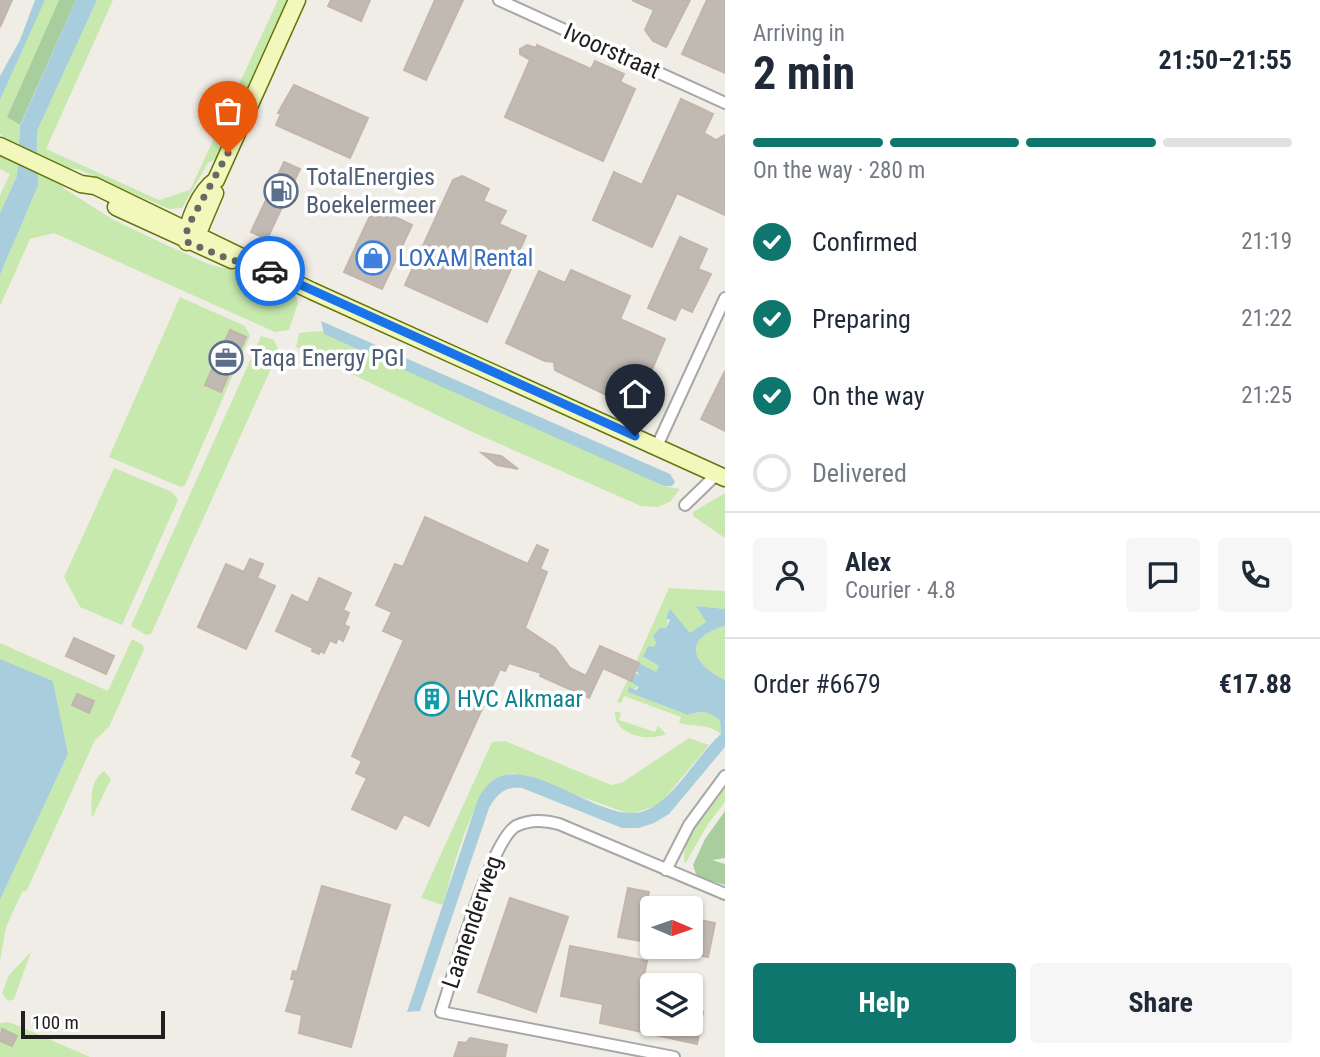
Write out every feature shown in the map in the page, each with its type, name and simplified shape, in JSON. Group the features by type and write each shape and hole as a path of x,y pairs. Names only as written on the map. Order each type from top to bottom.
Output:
{"street":[{"path":"191,234 216,188 216,180 297,0"},
{"name":"Ivoorstraat","path":"499,0 725,103"},
{"path":"4,148 82,184 95,186 191,234 253,259 258,265 721,476 685,505"},
{"path":"656,446 725,298"},
{"path":"666,870 688,825 725,776"},
{"name":"Laanenderweg","path":"674,1057 441,1012 497,848 516,827 537,820 559,824 725,894"}],"green space":[{"path":"45,0 59,0 7,117 20,125 18,149 0,134 0,100"},
{"path":"59,0 76,0 20,125 7,117"},
{"path":"97,0 113,0 46,149 159,200 190,190 278,0 290,0 217,158 208,163 182,208 169,209 78,169 61,168 38,157 37,131"},
{"path":"0,156 17,163 17,176 0,213 0,195 10,174 0,169"},
{"path":"38,171 56,179 65,189 112,219 147,236 208,264 275,281 294,290 298,303 289,330 275,332 54,233 30,239 0,306 0,275 38,186"},
{"path":"180,297 245,326 250,336 185,485 181,487 109,457"},
{"path":"322,331 669,487 680,489 670,502 657,507 641,506 470,431 296,347 299,333"},
{"path":"261,336 274,340 279,351 151,634 146,635 131,626"},
{"path":"114,468 172,492 178,500 122,625 80,607 64,577"},
{"path":"725,493 725,538 693,516 693,512"},
{"path":"669,588 725,591 725,609 697,606 706,622 690,634 670,610 666,629 653,636 656,643 654,647 649,646 643,658 659,666 656,672 636,662"},
{"path":"725,626 725,680 713,674 696,652 702,637"},
{"path":"132,639 143,645 144,649 109,727 95,740 27,890 22,892 6,927 0,961 0,900 68,754 53,681 0,659 0,643 108,691"},
{"path":"628,679 639,686 628,692 688,715 701,712 716,717 720,720 721,734 705,727 679,723 681,717 624,696 621,703 617,702"},
{"path":"615,711 621,713 619,720 655,732 658,726 666,734 642,737 626,731 616,719"},
{"path":"689,738 709,745 659,805 630,814 513,773 499,779 486,791 467,828 443,905 421,898 492,742 505,741 611,785 623,782"},
{"path":"104,771 111,779 92,818 93,786"},
{"path":"725,784 725,802 708,824 685,864 686,845 691,834"},
{"path":"725,811 725,858 712,860 725,864 725,885 697,877 693,865 705,839"},
{"path":"31,952 14,999 8,1001 2,993 9,975"},
{"path":"7,1022 90,1057 0,1057 0,1023"}],"water":[{"path":"35,0 45,0 0,100 0,76 20,40"},
{"path":"76,0 97,0 37,131 38,186 0,275 0,213 17,176 20,126"},
{"path":"321,321 670,474 675,482 672,486 664,486 324,334"},
{"path":"696,606 725,609 725,626 702,637 696,652 713,674 725,680 725,747 669,814 639,828 622,828 522,788 511,788 498,795 489,808 420,1011 407,1012 477,802 491,782 509,774 530,776 599,805 621,812 641,812 663,800 721,734 720,720 712,715 701,712 688,715 628,692 629,687 636,690 639,687 631,682 635,673 639,675 636,670 639,663 656,672 659,666 643,657 648,646 654,647 656,643 653,636 660,628 666,628 670,620 666,618 670,609 690,633 706,622"},
{"path":"0,659 53,681 68,754 0,900"}],"building":[{"path":"0,0 12,0 0,27"},
{"path":"331,0 370,0 361,21 328,6"},
{"path":"435,0 463,0 426,80 404,70"},
{"path":"632,0 690,0 666,47 653,41 645,30 654,10"},
{"path":"707,0 725,0 725,73 682,54"},
{"path":"527,45 536,48 537,45 591,69 595,61 624,74 620,82 635,89 603,161 505,117 530,60 520,54 520,49"},
{"path":"294,85 368,118 350,158 276,125 281,114 278,113"},
{"path":"681,99 713,114 704,133 716,140 725,135 725,215 677,193 652,247 593,220 614,172 642,185"},
{"path":"284,162 300,169 267,239 251,232"},
{"path":"462,176 489,189 483,201 506,211 499,224 526,236 487,322 405,285 453,180"},
{"path":"374,207 412,225 382,289 344,272"},
{"path":"680,237 707,249 698,269 711,274 692,312 681,307 675,320 648,308"},
{"path":"571,270 630,296 620,319 665,339 635,409 555,370 554,362 545,361 506,343 539,271 565,283"},
{"path":"230,330 246,337 221,392 205,385"},
{"path":"725,371 725,431 701,419"},
{"path":"482,453 501,456 518,469 497,465"},
{"name":"HVC Alkmaar","path":"425,517 528,564 537,545 548,550 540,569 547,572 525,628 555,648 570,668 586,676 600,646 639,663 631,681 603,668 589,698 540,676 541,673 509,663 505,671 500,669 429,826 404,814 396,829 352,809 367,778 356,773 362,761 352,756 404,640 383,631 392,612 376,605 395,564 403,567"},
{"path":"250,559 263,564 257,578 275,586 246,649 198,627 226,564 244,572"},
{"path":"319,578 351,593 343,610 349,613 344,625 349,627 343,641 338,638 336,643 330,640 324,653 320,651 319,654 312,651 313,648 276,631 292,595 308,603"},
{"path":"74,638 114,656 106,674 66,656"},
{"path":"77,694 94,701 89,713 72,705"},
{"path":"322,886 390,905 351,1047 299,1033 302,1015 286,1011 295,980 291,979 293,971 297,972"},
{"path":"628,888 649,892 648,896 640,896 640,941 618,937"},
{"path":"510,898 568,917 536,1012 478,992"},
{"path":"704,921 715,923 708,957 704,956"},
{"path":"570,946 647,961 645,973 640,973 640,1032 600,1023 603,1004 561,996"},
{"path":"2,1029 17,1036 12,1046 0,1041"},
{"path":"660,1036 698,1036 697,1044"},
{"path":"470,1038 507,1045 505,1057 454,1057 459,1042 466,1043"}],"way so far":[{"path":"228,153 216,180 209,185 187,228 187,242 226,258 258,265 270,271"}],"place":[{"name":"TotalEnergies Boekelermeer","path":"281,191"},
{"name":"LOXAM Rental","path":"373,258"},
{"name":"Taqa Energy PGI","path":"226,358"},
{"name":"HVC Alkmaar","path":"432,699"}],"route":[{"path":"270,271 635,436"}]}
